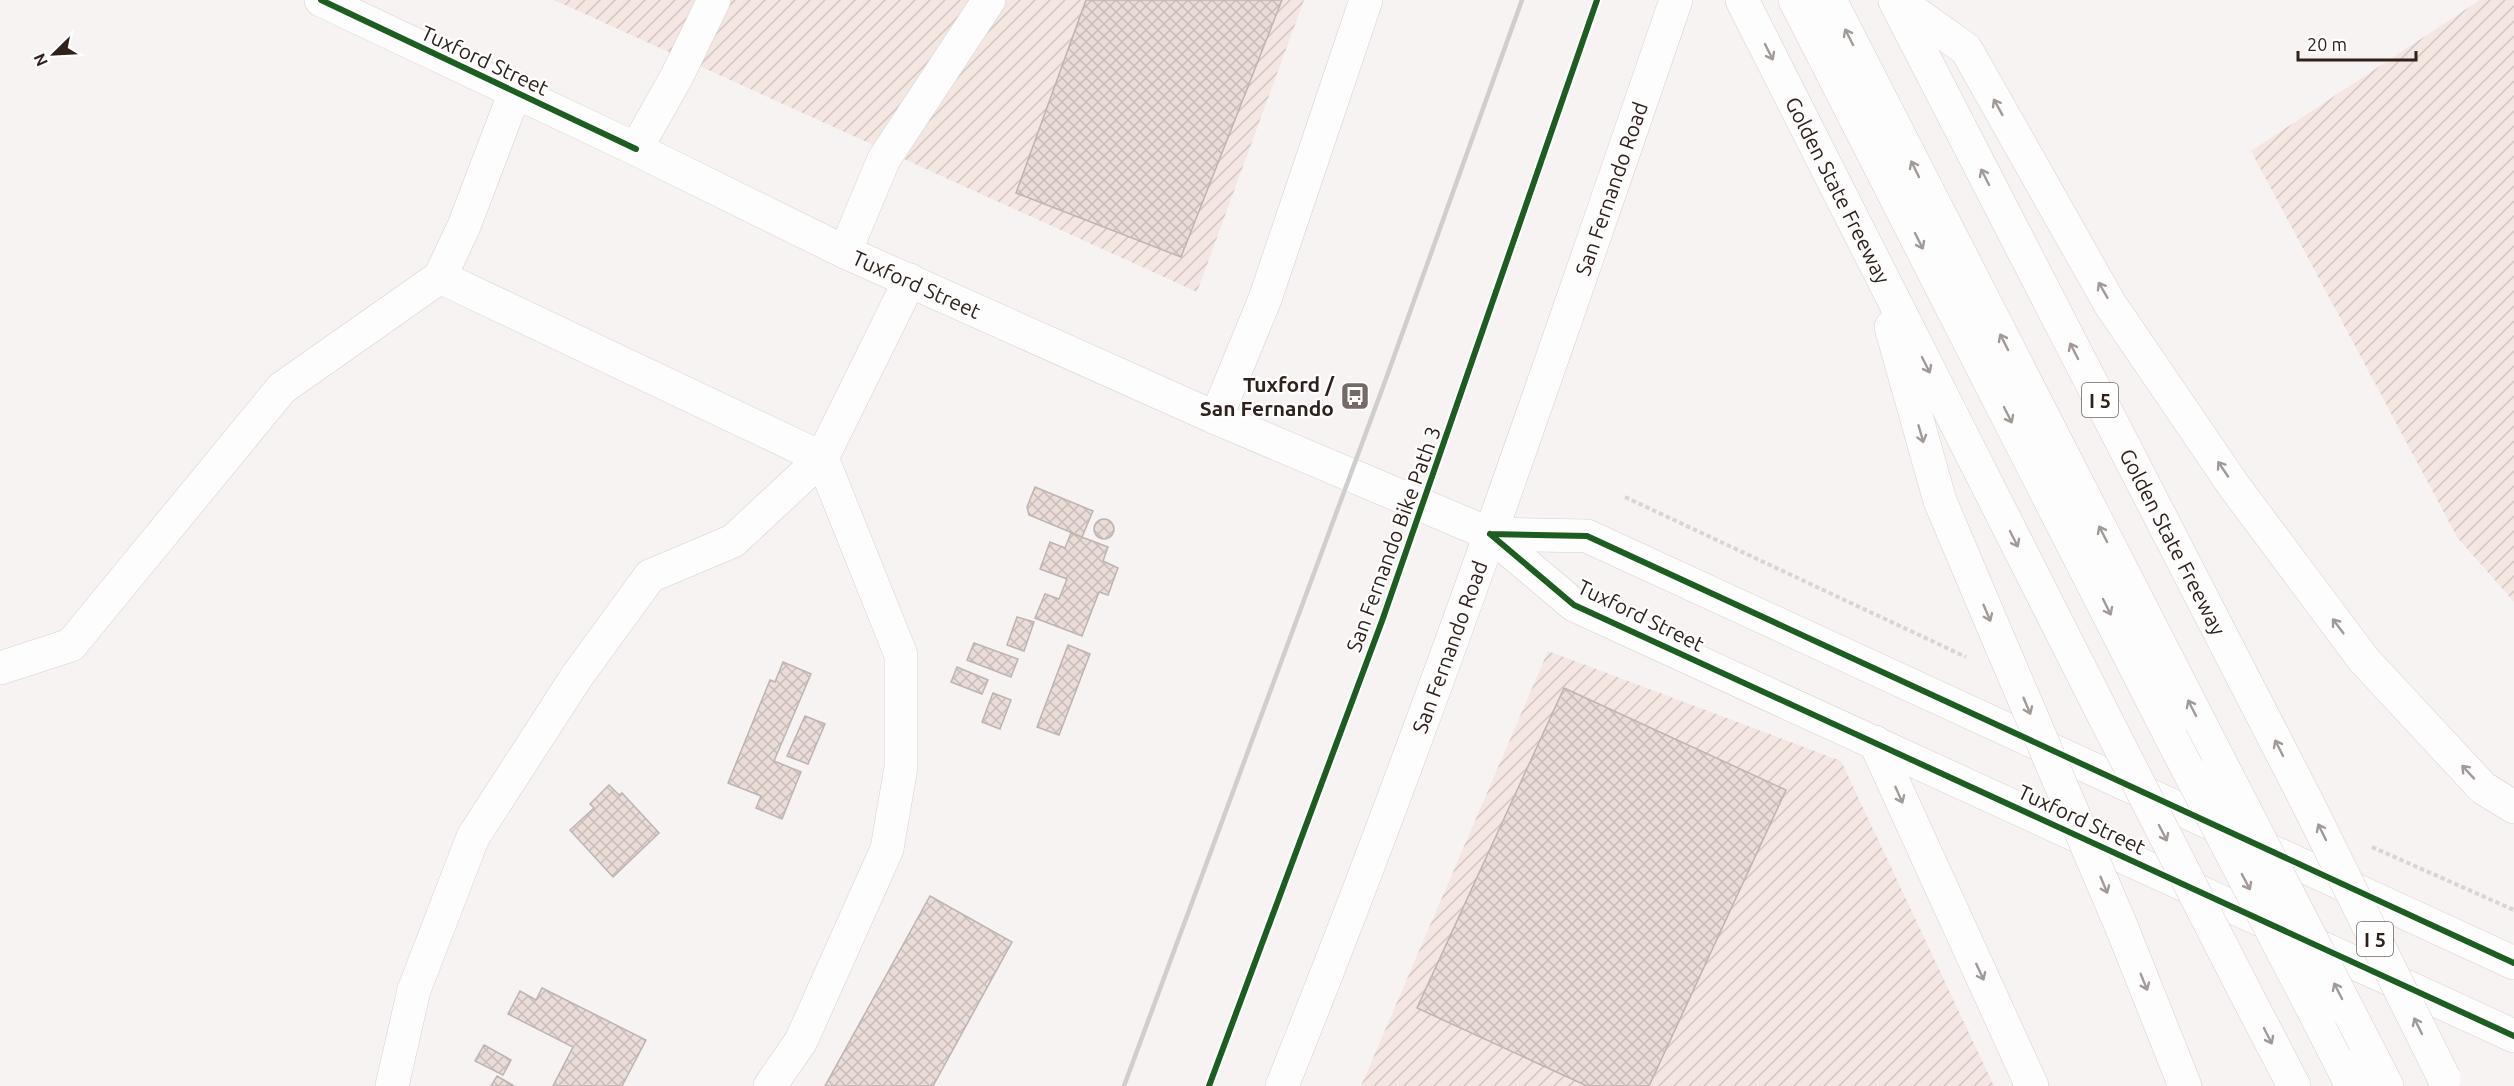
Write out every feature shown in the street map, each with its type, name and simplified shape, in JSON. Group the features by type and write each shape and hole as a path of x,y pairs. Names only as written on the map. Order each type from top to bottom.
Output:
{"main road":[{"name":"Tuxford Street","path":"321,0 636,148 845,252 1216,418 1490,534 1574,605 2514,1036"},
{"path":"636,148 677,76 714,0"},
{"path":"845,252 884,159 989,0"},
{"path":"1216,418 1265,299 1366,0"},
{"name":"San Fernando Road","path":"1282,1086 1341,940 1490,534 1676,0"},
{"name":"Golden State Freeway","path":"1742,0 1832,174 2098,706 2294,1086"},
{"path":"1795,0 2352,1086"},
{"path":"1830,0 2387,1086"},
{"path":"1895,0 1966,49 2110,304 2234,486 2364,660 2483,788 2514,807"},
{"name":"Golden State Freeway","path":"1895,0 2306,800 2446,1082"},
{"path":"0,668 71,645 282,388 440,277 464,226 515,92"},
{"path":"1871,256 1940,501 2122,928 2185,1086"},
{"path":"440,277 822,458 902,655 901,767 887,849 801,1041 770,1086"},
{"path":"392,1086 414,990 473,837 577,676 650,576 732,541 822,458 910,280"},
{"name":"Tuxford Street","path":"1490,534 1587,536 2514,963"},
{"path":"1875,742 2032,1086"}],"shaded area":[{"path":"554,0 1304,0 1197,292"},
{"path":"2480,0 2514,0 2514,602 2457,537 2251,151"},
{"path":"1548,651 1841,761 1994,1086 1361,1086"}],"building":[{"path":"1086,0 1282,0 1181,257 1016,193"},
{"path":"1035,487 1093,511 1082,537 1029,515 1027,507"},
{"path":"1104,519 1111,522 1114,529 1111,536 1104,539 1097,536 1094,529 1097,522"},
{"path":"1071,533 1108,547 1103,561 1118,568 1108,595 1099,592 1082,636 1035,618 1045,594 1059,599 1067,579 1040,569 1050,542 1065,548"},
{"path":"1017,617 1034,622 1024,651 1007,645"},
{"path":"974,643 1018,659 1011,677 967,660"},
{"path":"1068,645 1090,654 1059,735 1037,727"},
{"path":"783,662 811,674 774,761 801,772 782,819 756,808 761,796 728,783 770,680 775,682"},
{"path":"957,667 988,680 982,694 951,682"},
{"path":"1564,688 1786,790 1649,1086 1587,1086 1417,1008"},
{"path":"993,693 1011,700 1000,729 982,722"},
{"path":"805,716 825,724 808,764 787,756"},
{"path":"609,785 619,795 622,793 659,833 613,877 570,830 594,808 590,804"},
{"path":"930,896 1012,942 933,1086 825,1086"},
{"path":"542,988 646,1040 622,1086 553,1086 573,1047 508,1014 520,991 536,1000"},
{"path":"484,1045 511,1060 503,1075 475,1061"},
{"path":"497,1076 514,1086 491,1086"}],"railway":[{"path":"1124,1086 1387,376 1522,0"}],"cycle path":[{"path":"321,0 636,149"},
{"name":"San Fernando Bike Path 3","path":"1209,1086 1382,621 1597,0"},
{"path":"1490,534 1574,605 2514,1036"},
{"path":"1490,534 1587,536 2514,963"}],"place":[{"name":"Tuxford / San Fernando","path":"1355,396"}]}
